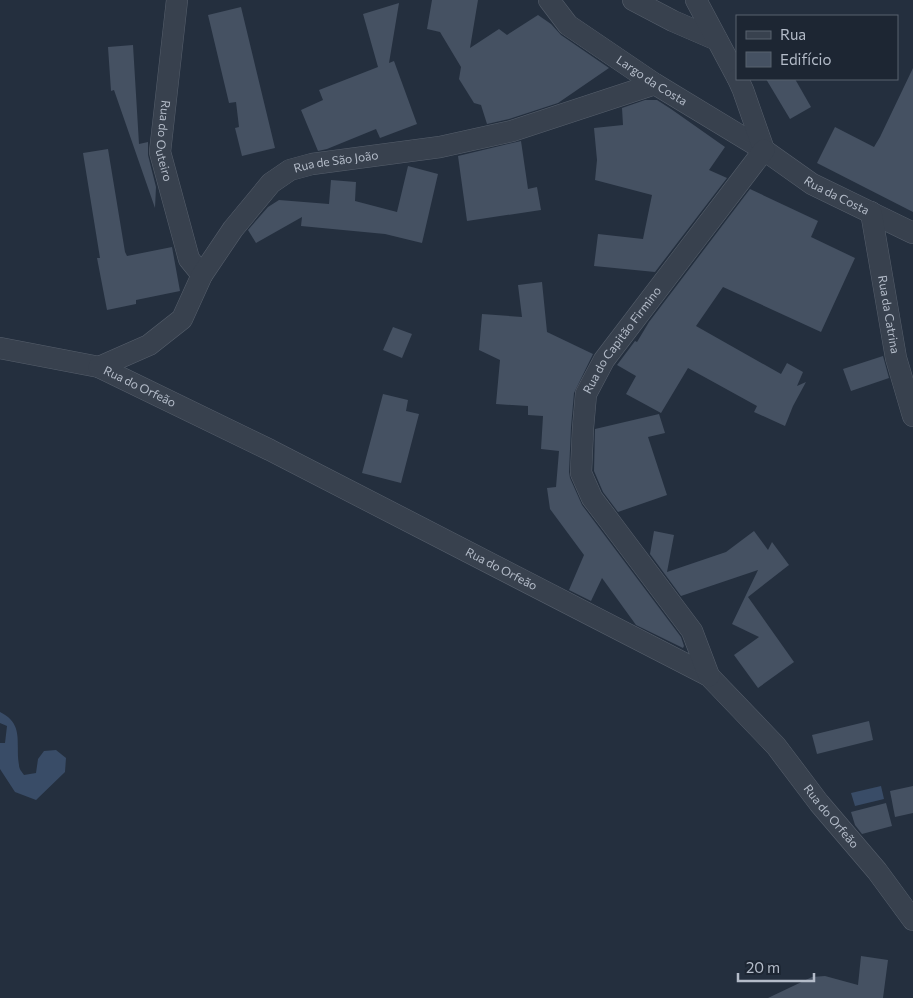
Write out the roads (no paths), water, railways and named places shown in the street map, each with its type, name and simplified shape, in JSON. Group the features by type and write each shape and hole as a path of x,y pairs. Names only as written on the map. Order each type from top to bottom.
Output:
{"street":[{"name":"Rua do Outeiro","path":"177,0 160,152 189,259 202,275"},
{"name":"Largo da Costa","path":"549,0 568,25 655,84 764,150"},
{"path":"632,0 717,40"},
{"path":"696,0 736,76"},
{"path":"738,80 764,150"},
{"name":"Rua de São João","path":"99,367 149,345 182,319 202,275 233,229 271,183 290,170 312,164 440,147 512,132 655,84"},
{"name":"Rua da Costa","path":"764,150 812,184 913,233"},
{"name":"Rua do Capitão Firmino","path":"709,676 692,631 592,498 581,473 582,428 586,394 604,360 764,150"},
{"name":"Rua da Catrina","path":"871,212 896,358 913,416"},
{"name":"Rua do Orfeão","path":"0,348 99,367 270,450 709,676 776,746 913,920"}],"water":[{"path":"0,712 13,722 16,729 19,766 24,775 36,773 38,759 44,751 56,750 66,758 65,772 36,800 15,792 0,769 0,743 5,743 7,726 0,723"},
{"path":"881,786 884,799 855,806 851,793"}]}
